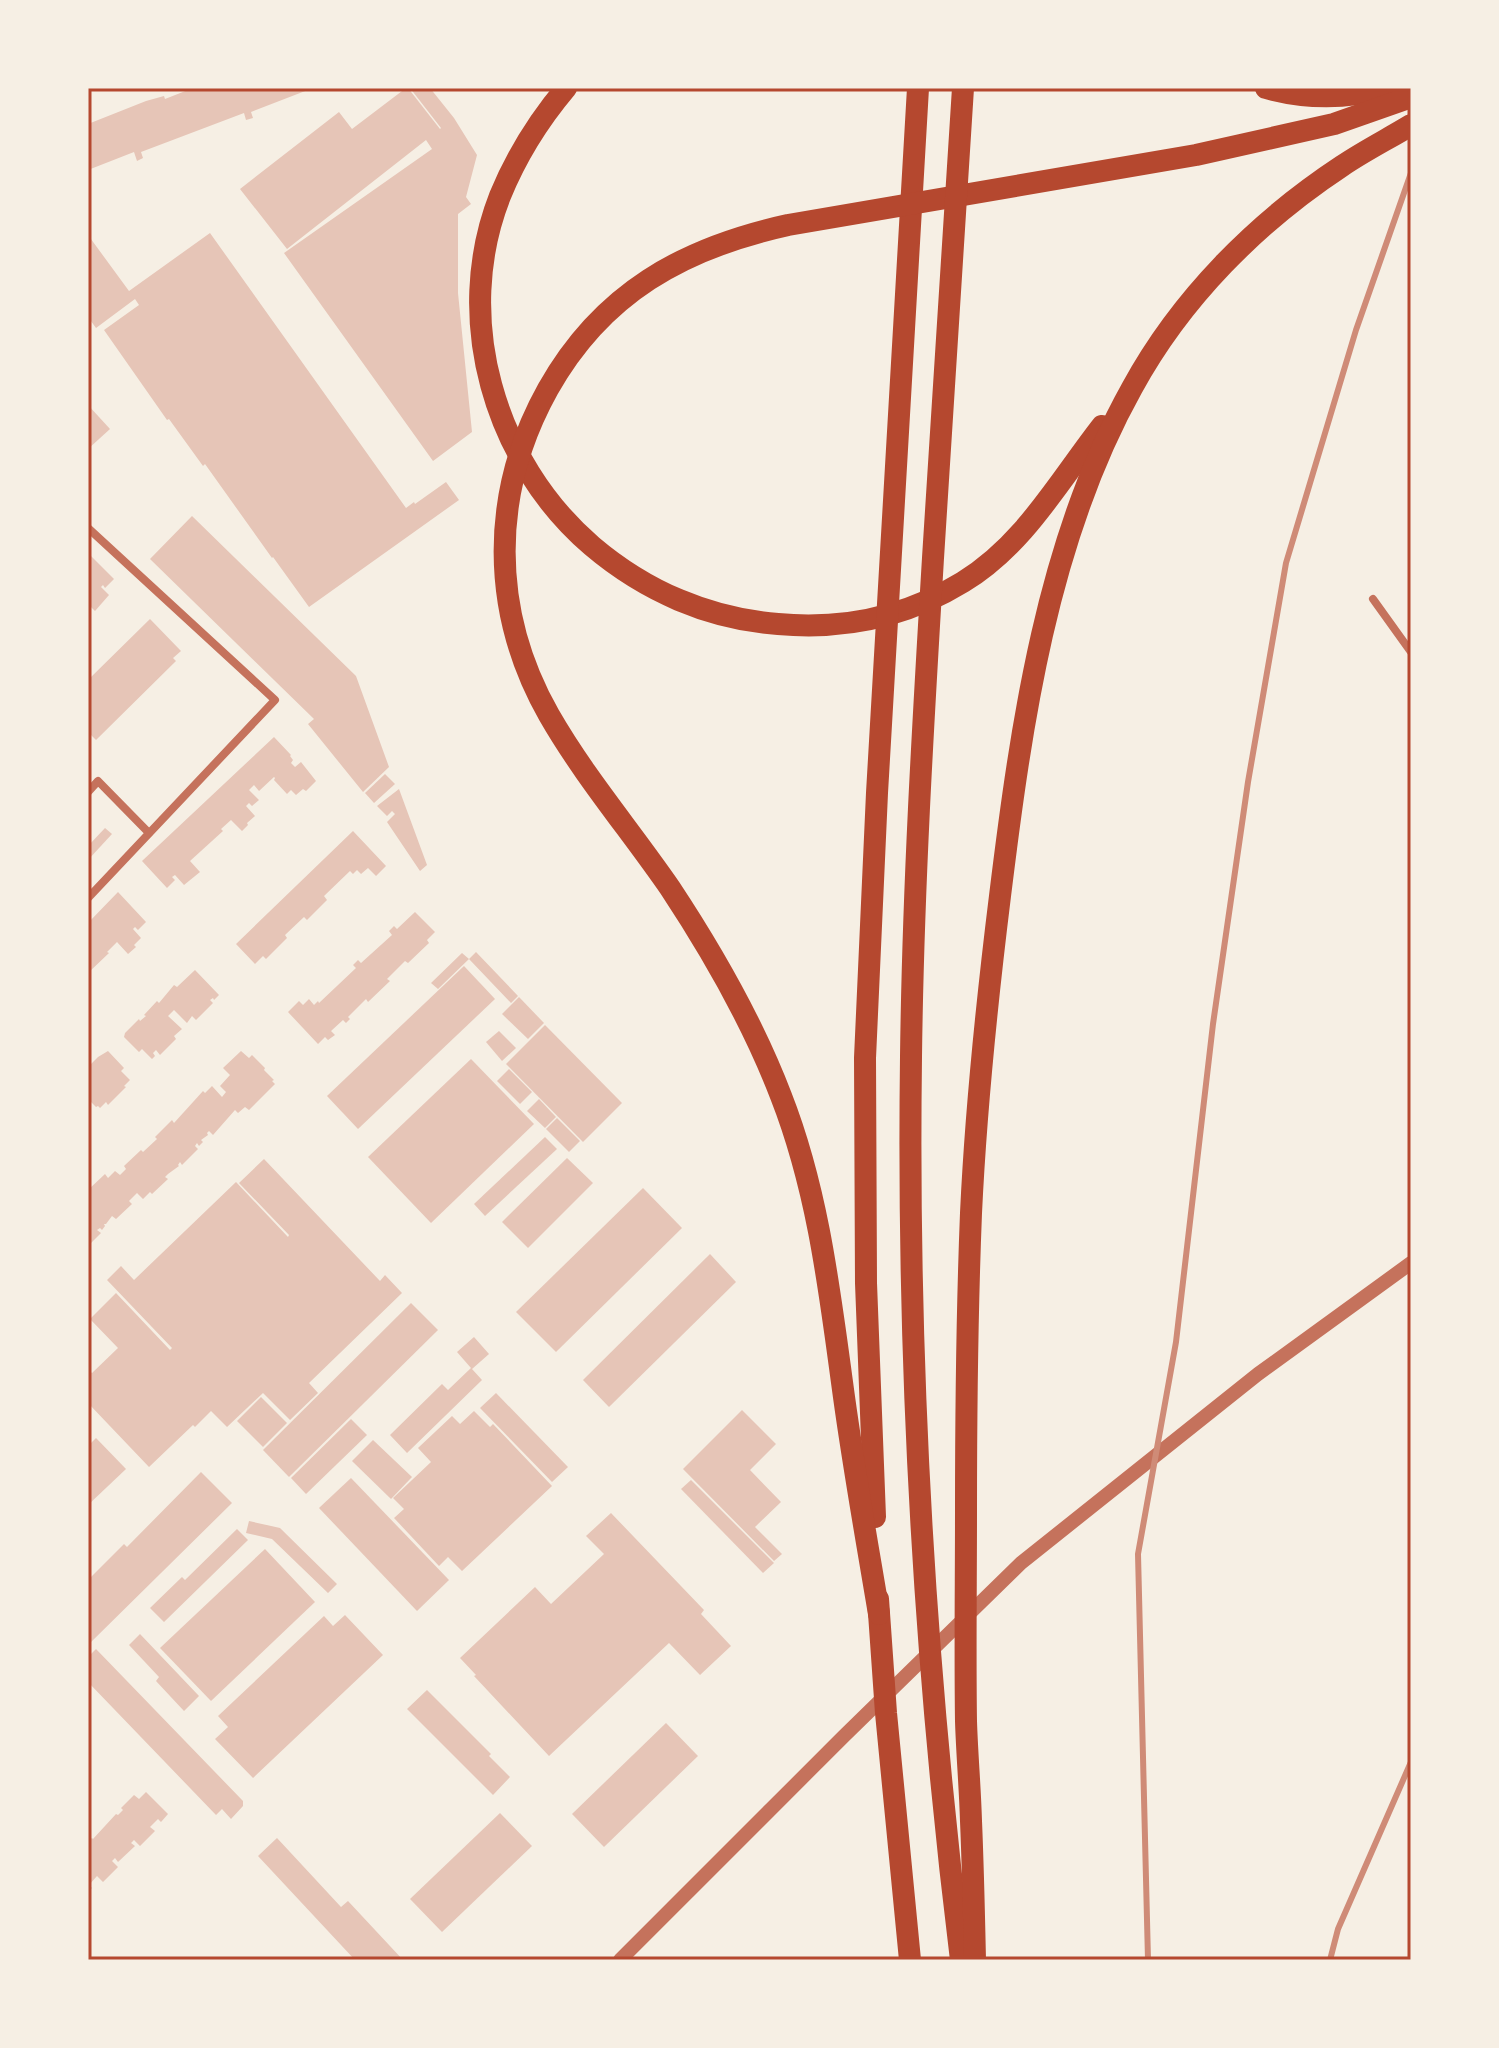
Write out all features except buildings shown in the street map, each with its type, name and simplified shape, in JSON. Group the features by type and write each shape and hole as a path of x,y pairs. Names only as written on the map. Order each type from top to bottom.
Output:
{"highway":[{"path":"566,88 523,151 500,198 486,245 481,311 484,354 507,434 537,484 578,533 612,562 674,599 728,618 769,624 821,625 863,621 901,612 921,605 964,581 1003,551 1046,503 1186,309 1230,258 1257,231 1343,165 1411,125"},
{"path":"910,1960 879,1614 866,1283 865,1073 877,793 918,88"},
{"path":"961,1960 930,1674 911,1288 911,1055 918,796 963,88"},
{"path":"1266,88 1292,95 1340,97 1387,88"},
{"path":"879,1614 821,1240 806,1170 782,1098 757,1040 715,959 667,884 623,826 563,737 523,658 512,619 504,546 508,499 521,445 554,379 581,340 601,319 643,282 692,255 720,244 754,232 803,222 1196,155 1334,124 1411,97"},
{"path":"975,1960 966,1722 967,1339 971,1211 981,1069 1008,826 1028,709 1055,581 1087,484 1132,387"}],"street":[{"path":"88,528 275,700 88,898"},
{"path":"1373,599 1411,652"},
{"path":"88,792 98,781 149,833"},
{"path":"620,1960 1021,1563 1258,1374 1411,1263"}],"railway":[{"path":"1148,1960 1138,1554 1176,1342 1213,1024 1248,782 1286,563 1356,330 1411,173"},
{"path":"1330,1960 1338,1929 1411,1762"}]}
